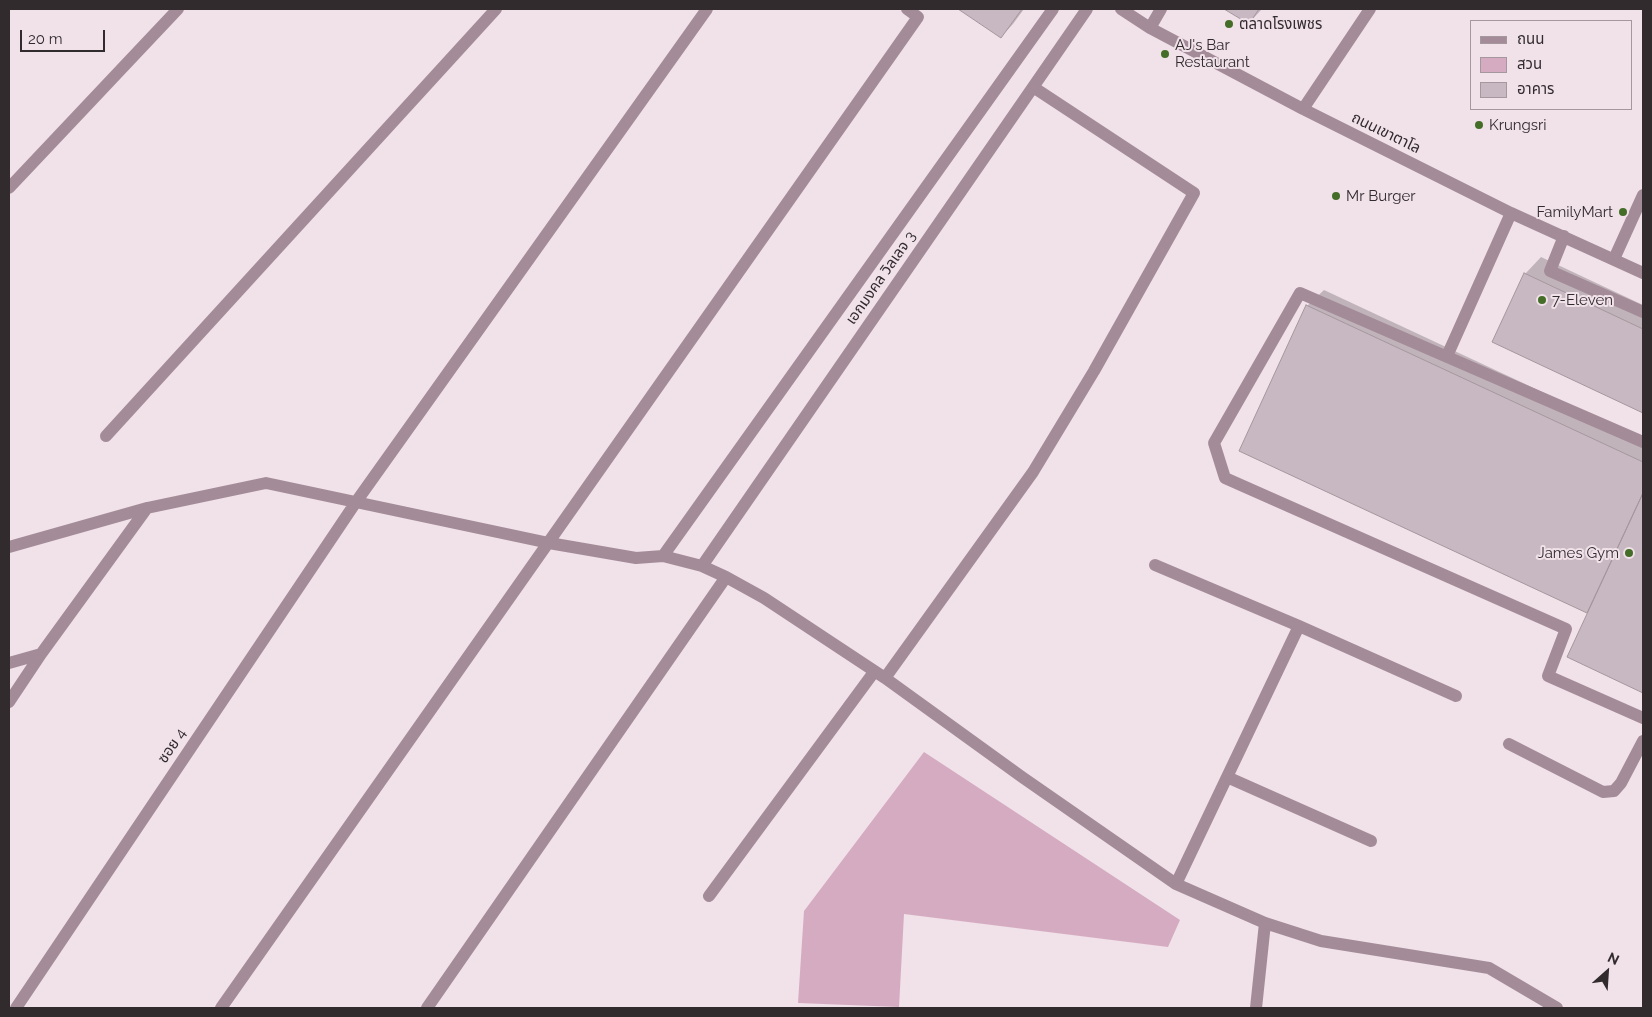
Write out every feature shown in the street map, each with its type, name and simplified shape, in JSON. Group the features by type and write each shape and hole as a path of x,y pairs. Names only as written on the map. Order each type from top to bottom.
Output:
{"street":[{"path":"9,188 178,9"},
{"path":"106,436 496,9"},
{"name":"ซอย 4","path":"16,1008 356,502 707,9"},
{"path":"221,1008 918,17 907,9"},
{"name":"เอกมงคล วิลเลจ 3","path":"664,556 1054,9"},
{"name":"เอกมงคล วิลเลจ 3","path":"702,566 1087,9"},
{"name":"ถนนเขาตาโล","path":"1122,9 1150,28 1303,109 1511,213 1643,273"},
{"path":"1150,28 1161,9"},
{"path":"1303,109 1370,9"},
{"path":"709,896 1033,472 1094,371 1194,193 1033,87"},
{"path":"1614,259 1643,195"},
{"path":"1447,356 1511,213"},
{"path":"1564,236 1550,271 1643,312"},
{"path":"1643,442 1300,293 1214,443 1225,478 1566,628 1548,676 1643,718"},
{"path":"9,547 147,508 266,483 549,543 636,558 664,556 702,566 764,598 879,675 1176,884 1265,923 1320,941 1489,968 1557,1008"},
{"path":"9,702 41,654 147,508"},
{"path":"1155,565 1299,626 1456,696"},
{"path":"427,1008 726,577"},
{"path":"1176,884 1299,626"},
{"path":"9,663 41,654"},
{"path":"1509,744 1603,792 1614,791 1621,783 1643,741"},
{"path":"1227,777 1371,841"},
{"path":"1256,1008 1265,923"}],"green space":[{"path":"924,752 1180,920 1168,947 904,914 899,1007 798,1003 804,911"}],"building":[{"path":"958,9 1022,9 1001,38"},
{"path":"1224,9 1259,9 1249,24"},
{"path":"1524,273 1643,329 1643,413 1492,342"},
{"path":"1306,305 1643,462 1643,493 1587,613 1239,451"},
{"name":"James Gym","path":"1643,493 1643,693 1567,657"}],"place":[{"name":"ตลาดโรงเพชร","path":"1229,24"},
{"name":"AJ's Bar Restaurant","path":"1165,54"},
{"name":"Krungsri","path":"1479,125"},
{"name":"Mr Burger","path":"1336,196"},
{"name":"FamilyMart","path":"1623,212"},
{"name":"7-Eleven","path":"1542,300"},
{"name":"James Gym","path":"1629,553"}]}
